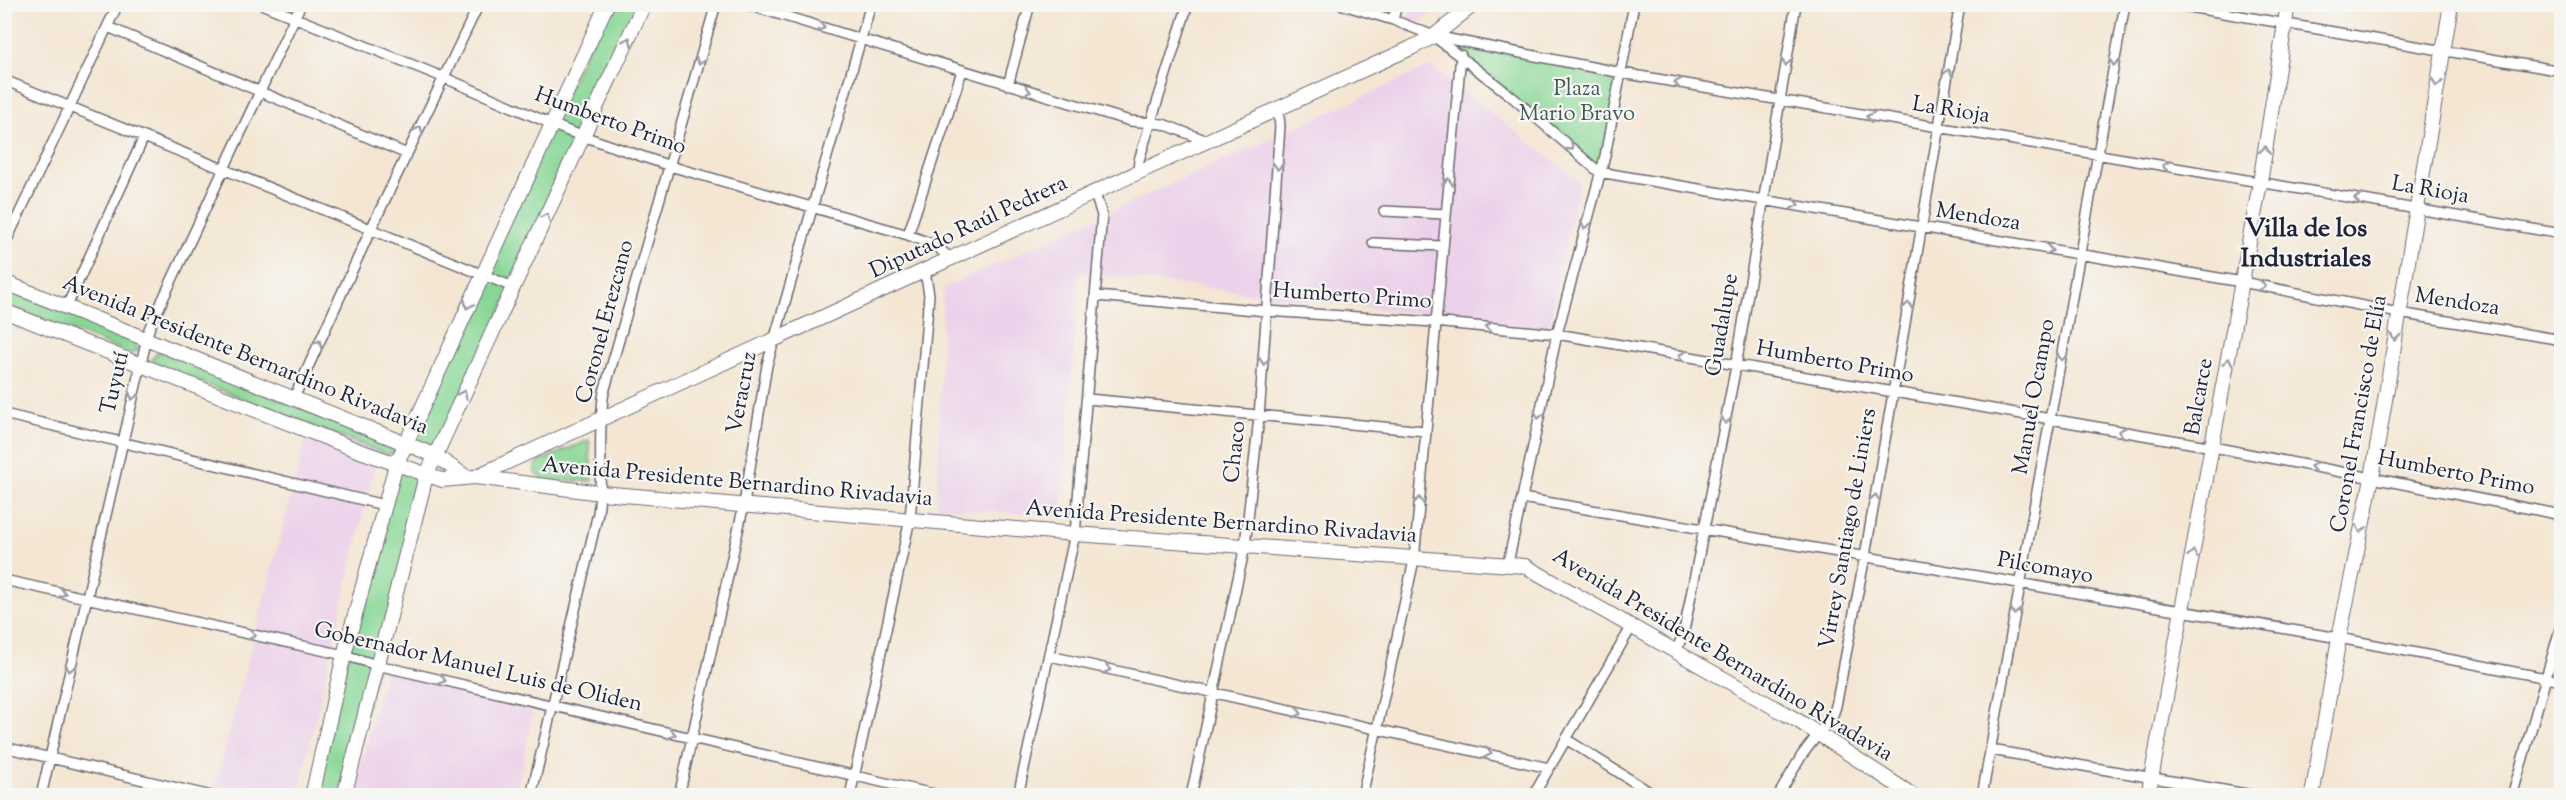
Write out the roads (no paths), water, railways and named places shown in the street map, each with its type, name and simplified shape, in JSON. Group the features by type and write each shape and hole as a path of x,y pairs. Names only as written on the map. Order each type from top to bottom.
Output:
{"street":[{"path":"4,246 118,4"},
{"name":"Humberto Primo","path":"261,4 584,137 670,166 908,235 935,245 951,259"},
{"name":"Tuyutí","path":"41,795 146,339 153,318 301,4"},
{"path":"294,398 371,229 479,4"},
{"path":"312,795 344,655 396,465 607,4"},
{"path":"344,795 426,476 644,4"},
{"name":"Coronel Erezcano","path":"531,795 601,493 601,420 604,392 716,4"},
{"path":"744,4 1130,121 1151,123 1190,133 1205,140"},
{"name":"Veracruz","path":"679,795 744,504 767,365 871,4"},
{"path":"1008,85 1030,4"},
{"path":"1138,172 1139,160 1188,4"},
{"name":"La Rioja","path":"1340,4 1393,20 1434,36 1622,73 2562,234"},
{"path":"1393,20 1398,4"},
{"name":"Diputado Raúl Pedrera","path":"470,477 773,342 1095,194 1205,140 1434,36 1474,4"},
{"path":"1509,563 1557,334 1622,73 1634,4"},
{"name":"Guadalupe","path":"1676,650 1683,636 1706,528 1736,366 1796,4"},
{"name":"Virrey Santiago de Liniers","path":"1779,795 1802,755 1819,734 1836,706 1865,556 1960,4"},
{"name":"Manuel Ocampo","path":"1982,795 2051,419 2096,154 2125,4"},
{"path":"2171,4 2562,71"},
{"name":"Balcarce","path":"2148,795 2260,183 2288,4"},
{"name":"Coronel Francisco de Elía","path":"2312,795 2339,638 2372,478 2415,209 2451,4"},
{"path":"108,27 407,154"},
{"path":"1434,36 1599,172"},
{"path":"1362,795 1414,560 1434,322 1461,56"},
{"path":"908,235 962,71"},
{"path":"4,80 513,287"},
{"name":"Chaco","path":"1191,795 1215,694 1245,546 1259,417 1267,311 1280,126 1278,108"},
{"path":"67,306 144,137"},
{"name":"Mendoza","path":"1599,172 1764,198 1921,228 2242,282 2399,313 2560,340"},
{"path":"1018,795 1075,534 1102,215 1095,194"},
{"path":"1384,211 1445,214"},
{"path":"1373,243 1442,246"},
{"path":"850,795 909,519 929,295 925,271"},
{"name":"Avenida Presidente Bernardino Rivadavia","path":"4,282 434,455 470,477"},
{"name":"Humberto Primo","path":"1096,296 1267,311 1434,322 1557,334 2213,447 2562,514"},
{"name":"Avenida Presidente Bernardino Rivadavia","path":"4,311 396,465 442,480 470,477 601,493 1075,534 1414,560 1509,563 1534,570 1676,650 1819,734 1914,795"},
{"path":"2560,340 2562,319"},
{"path":"1088,399 1425,431"},
{"path":"4,414 384,505"},
{"name":"Pilcomayo","path":"1522,498 2339,638 2562,681"},
{"name":"Gobernador Manuel Luis de Oliden","path":"4,580 344,655 377,665 552,706 942,795"},
{"path":"2512,795 2562,622"},
{"path":"1533,795 1632,626"},
{"path":"1050,656 1549,768"},
{"path":"1566,740 1656,795"},
{"path":"4,747 211,795"},
{"path":"1990,750 2258,795"}],"district":[{"name":"Villa de los Industriales","path":"2306,244"}],"park label":[{"name":"Plaza Mario Bravo","path":"1577,102"}]}
